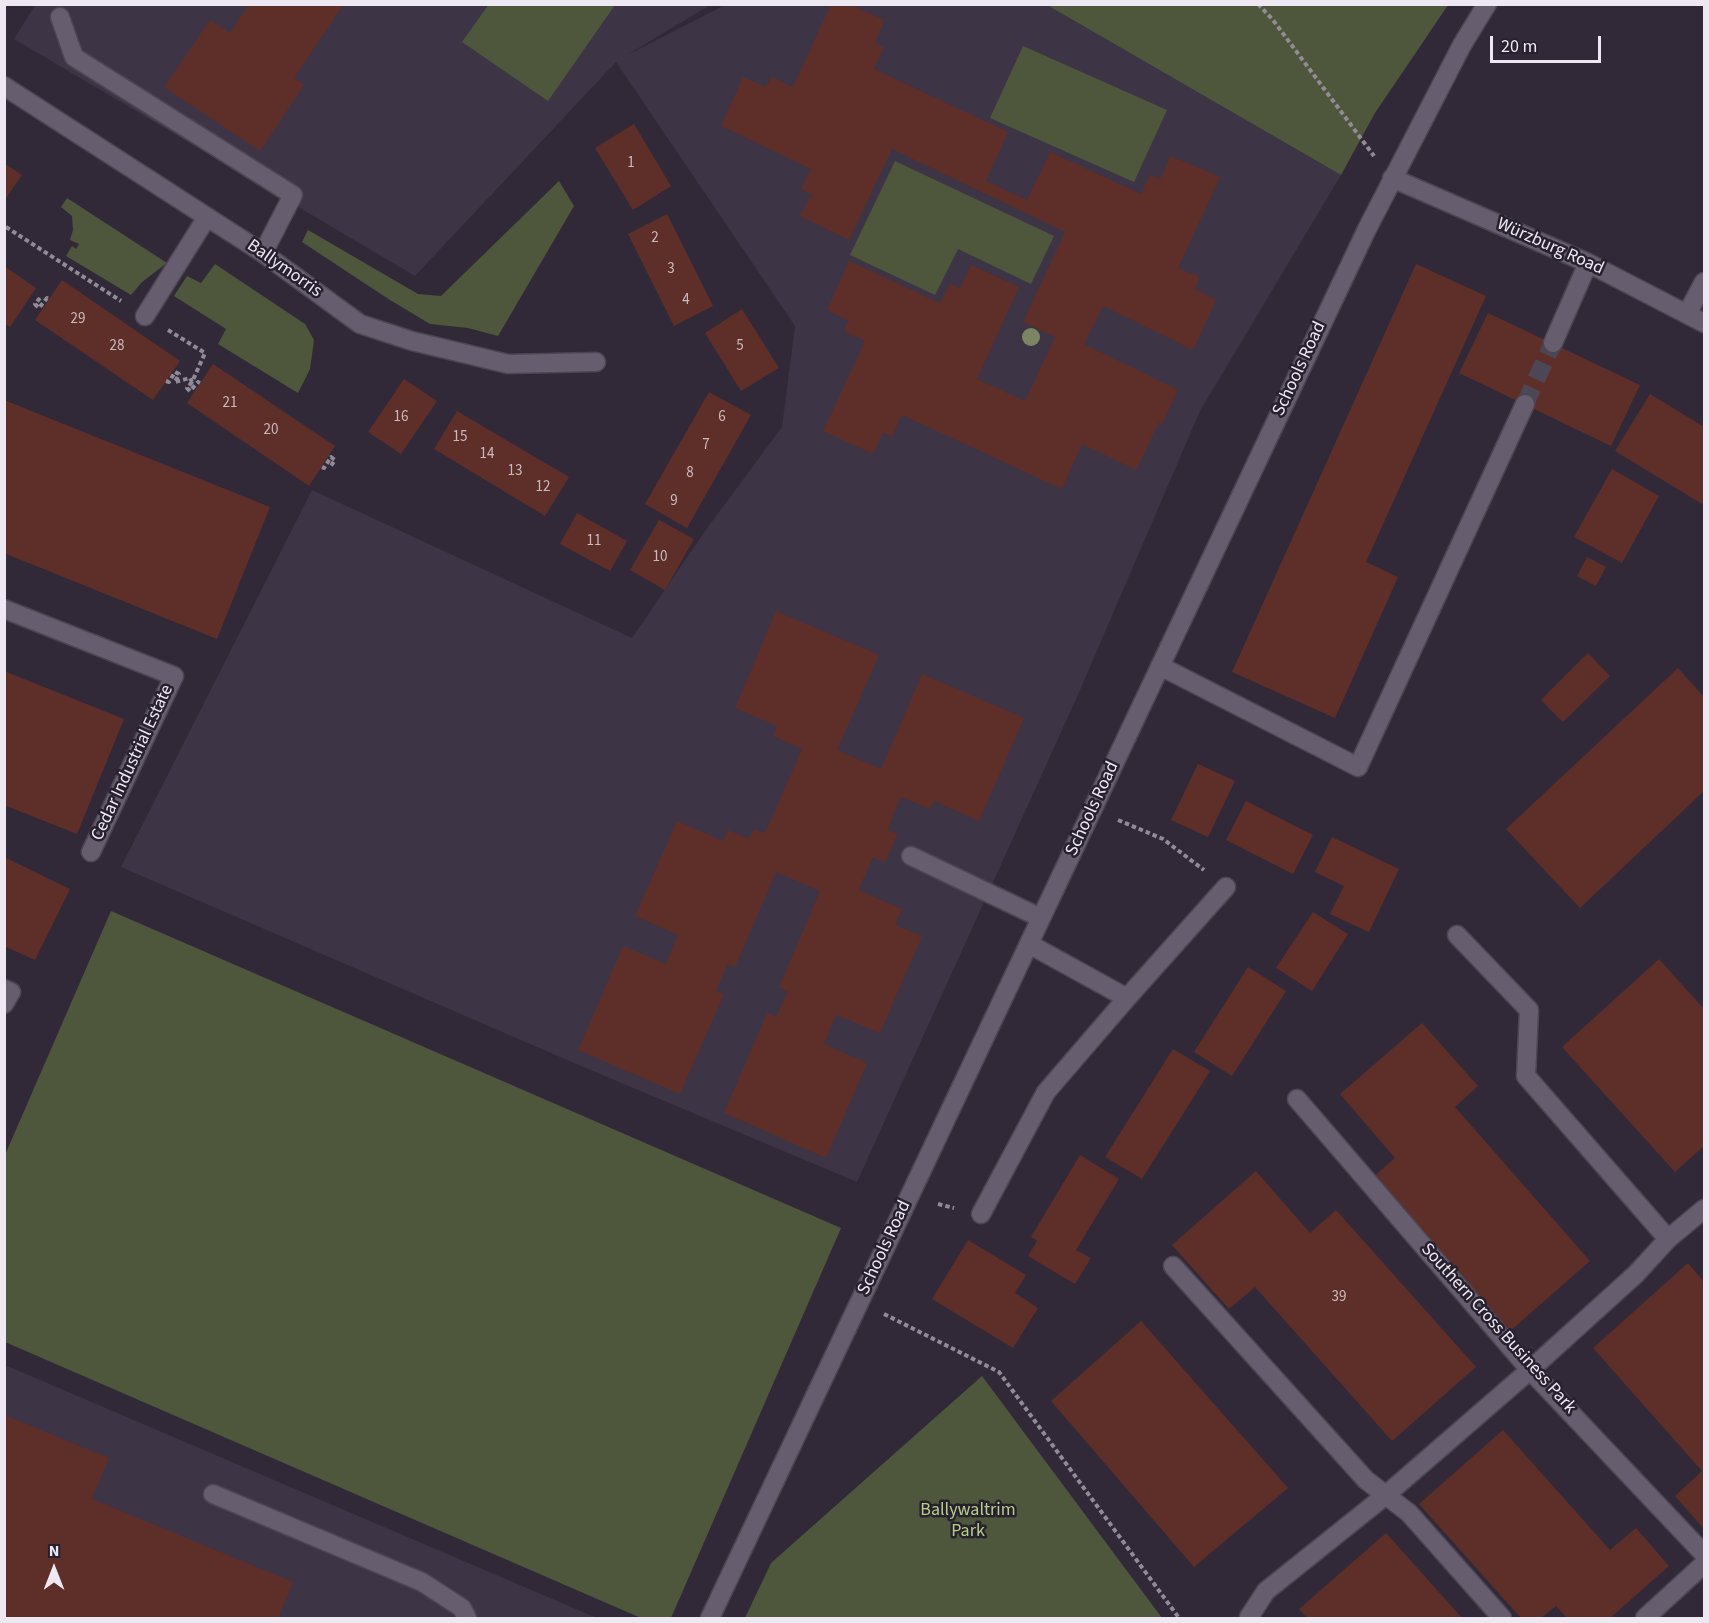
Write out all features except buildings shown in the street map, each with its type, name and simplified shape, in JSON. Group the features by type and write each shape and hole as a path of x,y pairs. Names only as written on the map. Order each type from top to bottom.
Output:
{"street":[{"name":"Schools Road","path":"710,1618 1392,178 1462,45 1487,4"},
{"path":"60,17 74,57 293,195 263,253"},
{"name":"Ballymorris","path":"4,87 263,253 360,324 412,341 508,364 596,362"},
{"name":"Würzburg Road","path":"1392,178 1588,262 1704,323"},
{"path":"146,316 207,217"},
{"path":"1553,343 1588,262"},
{"path":"1687,314 1704,282"},
{"path":"1160,666 1358,767 1525,404"},
{"name":"Cedar Industrial Estate","path":"4,609 174,676 91,852"},
{"path":"910,856 1041,918"},
{"path":"981,1214 1046,1092 1226,887"},
{"path":"1457,934 1529,1010 1526,1076 1668,1239"},
{"path":"1029,944 1127,998"},
{"path":"4,989 11,992 4,1004"},
{"name":"Southern Cross Business Park","path":"1297,1099 1530,1370 1704,1554"},
{"path":"1250,1618 1266,1591 1386,1495 1530,1370 1636,1274 1668,1239 1702,1218"},
{"path":"1173,1266 1366,1480 1409,1513 1502,1618"},
{"path":"213,1494 422,1582 462,1608 467,1618"},
{"path":"1645,1618 1704,1564"}],"path":[{"path":"1258,4 1274,20 1360,140 1392,178"},
{"path":"40,298 35,304 39,308 47,298 49,300"},
{"path":"166,381 169,382 176,372 179,374 175,382"},
{"path":"192,382 187,388 190,391 198,382 200,383"},
{"path":"322,467 324,468 331,457 335,460 330,467"},
{"path":"1092,809 1163,839 1226,887"},
{"path":"909,1197 981,1214"},
{"path":"860,1301 999,1372 1179,1618"}],"shaded area":[{"path":"36,4 710,5 627,55 725,5 1047,5 1341,175 1200,411 1077,697 857,1182 574,1063 121,867 312,490 632,638 705,531 782,427 795,326 616,62 415,276 14,39"},
{"path":"5,1365 597,1618 5,1618"}],"green space":[{"path":"489,4 615,5 548,101 462,42"},
{"path":"1448,4 1375,113 1341,175 1047,5"},
{"path":"1023,46 1167,110 1134,182 990,118"},
{"path":"895,161 1054,236 1031,284 958,249 935,295 850,255"},
{"path":"559,181 574,206 498,336 468,328 430,324 302,242 308,230 418,294 441,296"},
{"path":"67,198 167,263 142,282 131,295 66,256 72,246 76,249 79,244 70,240 73,230 72,216 61,207"},
{"path":"215,264 305,324 314,340 310,369 298,393 218,344 226,329 174,296 187,276 201,283"},
{"path":"111,911 841,1228 671,1618 641,1618 5,1342 5,1155"},
{"name":"Ballywaltrim Park","path":"982,1376 1162,1618 745,1618 771,1563"}],"tunnel":[{"path":"1525,404 1553,343"}]}
